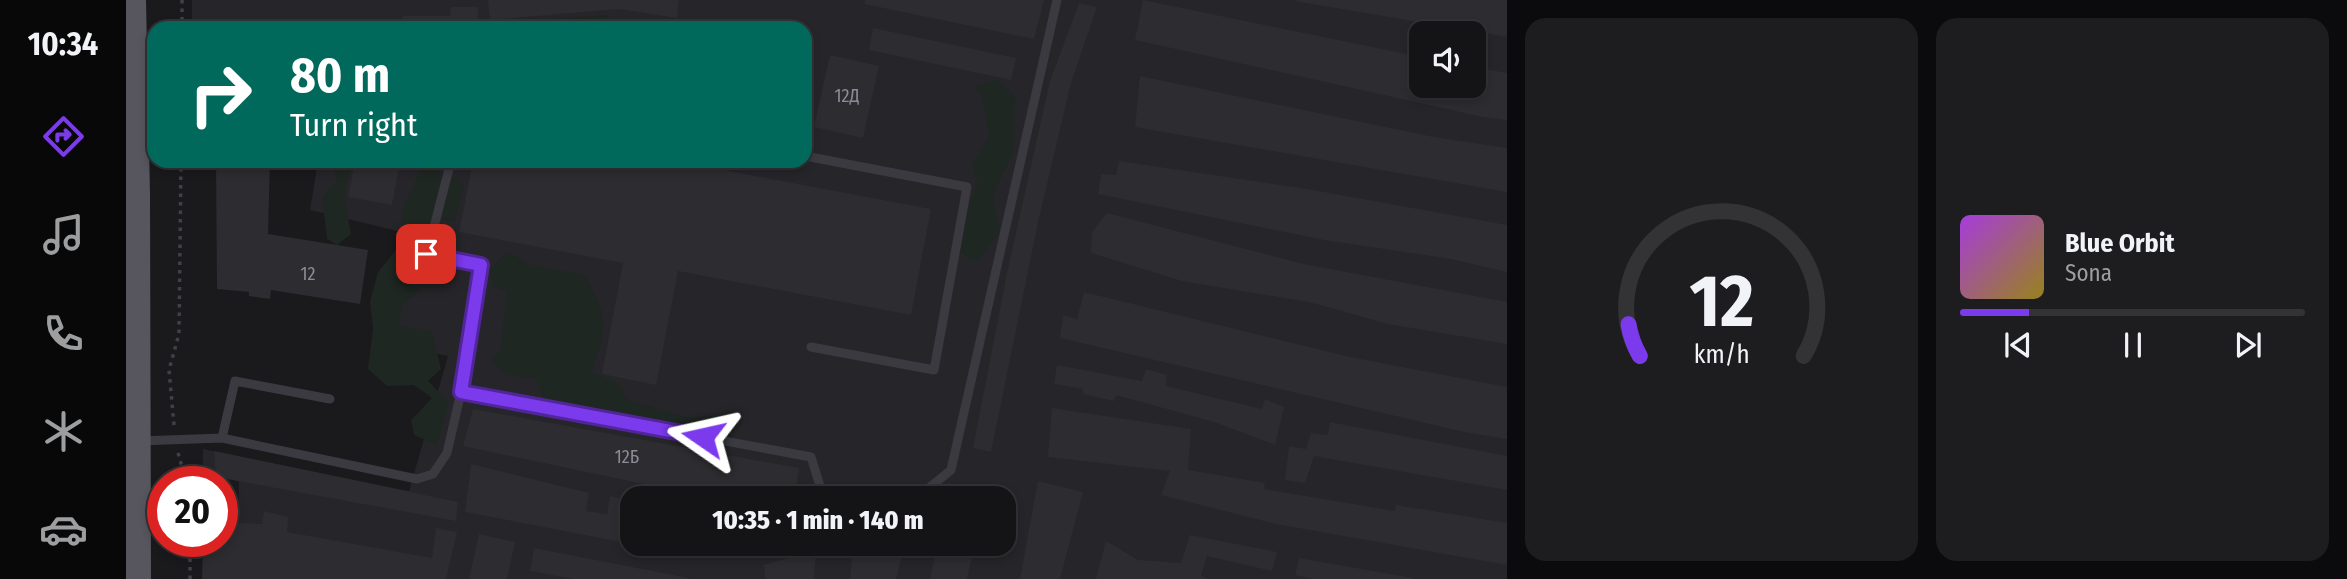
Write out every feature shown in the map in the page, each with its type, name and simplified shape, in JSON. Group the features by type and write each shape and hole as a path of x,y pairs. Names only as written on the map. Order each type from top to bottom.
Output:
{"main road":[{"path":"132,0 136,194 137,579"},
{"path":"137,454 153,579"}],"lane":[{"path":"931,486 951,470 1057,0"},
{"path":"811,347 934,370 967,187 812,157"},
{"path":"137,454 175,439 222,438 417,479 433,474 447,453 461,392 481,265 426,254 449,168"},
{"path":"222,438 234,381 330,399"},
{"path":"461,392 810,457 820,486"}],"path":[{"path":"182,0 182,21"},
{"path":"181,168 179,334 169,370 175,439 182,466"},
{"path":"190,557 190,579"}],"shaded area":[{"path":"192,0 1507,0 1507,579 237,579 238,466 203,466 203,449 409,491 448,356 386,344 406,233 310,210 317,168 812,168 812,21 192,21"},
{"path":"608,15 603,21 527,21"},
{"path":"997,80 1015,96 1014,149 992,197 1000,231 978,261 968,258 955,246 978,182 972,165 989,136 983,99 975,86"},
{"path":"334,168 350,168 344,197 351,234 337,245 327,239 322,198 337,181"},
{"path":"422,168 438,168 437,171 464,184 455,221 433,219 412,253 420,291 403,303 398,326 432,331 441,369 428,381 449,402 437,445 414,435 411,420 432,398 414,385 387,386 368,369 373,329 370,301 378,272 399,246 403,208"},
{"path":"508,252 530,265 585,275 602,313 603,323 601,343 591,372 618,383 628,400 690,418 723,415 736,425 729,447 717,449 692,438 677,438 582,417 570,407 547,413 537,379 504,374 491,358 501,351 507,291 493,287 489,270"}],"building":[{"path":"488,0 679,0 677,18 619,9 490,20"},
{"path":"865,0 1044,0 1034,39 864,4"},
{"path":"1143,0 1409,55 1409,98 1486,98 1486,69 1507,73 1507,120 1483,117 1135,40"},
{"path":"1507,0 1507,37 1486,33 1486,21 1413,21 1295,1"},
{"path":"1079,3 1097,7 1071,83 1039,218 991,452 973,448 1007,273 1050,81"},
{"path":"451,7 478,7 478,21 401,21 403,16 450,16"},
{"path":"873,28 1016,58 1011,80 869,50"},
{"path":"830,55 879,66 863,138 814,127"},
{"path":"1140,76 1434,137 1507,148 1507,192 1135,127"},
{"path":"1119,161 1313,190 1507,225 1507,272 1451,259 1324,240 1098,194 1101,174 1116,175"},
{"path":"216,168 270,168 268,234 368,250 360,304 271,290 270,299 249,296 249,292 217,289"},
{"path":"354,168 399,168 392,205 348,197"},
{"path":"472,168 713,168 931,209 911,315 678,271 656,385 602,374 623,263 459,232"},
{"path":"1107,213 1304,264 1507,302 1507,344 1388,324 1309,302 1182,281 1091,253 1092,232"},
{"path":"1084,292 1350,357 1507,387 1507,439 1464,432 1060,338 1063,315 1077,319"},
{"path":"1057,365 1142,381 1146,369 1167,375 1166,386 1262,409 1265,399 1284,407 1275,445 1214,422 1116,395 1114,401 1083,394 1083,389 1054,384"},
{"path":"1052,408 1191,429 1188,470 1265,483 1264,489 1395,511 1396,505 1507,523 1507,565 1276,524 1161,495 1170,471 1048,457"},
{"path":"473,409 799,468 796,486 653,486 463,446"},
{"path":"1330,422 1507,456 1507,490 1314,456 1305,483 1285,480 1289,446 1306,449 1311,433 1328,435"},
{"path":"214,451 458,502 456,521 238,481 238,466 215,466"},
{"path":"471,464 589,493 586,511 607,514 610,496 620,498 620,542 465,512"},
{"path":"1038,481 1083,492 1060,579 1020,579"},
{"path":"264,511 288,517 287,532 432,558 436,528 457,532 446,579 202,579 203,557 238,557 238,523 262,524"},
{"path":"479,534 515,542 507,579 469,579"},
{"path":"1190,535 1277,552 1272,571 1207,556 1201,576 1209,579 1096,579 1106,541 1138,560 1181,563"},
{"path":"534,548 689,579 573,579 530,571"},
{"path":"795,556 816,556 814,579 765,579 764,565"},
{"path":"852,556 902,556 896,579 850,579"},
{"path":"935,556 972,556 967,579 930,579"},
{"path":"1299,558 1413,579 1312,579 1295,575"}],"route":[{"path":"426,254 481,265 461,392 703,437"}]}
